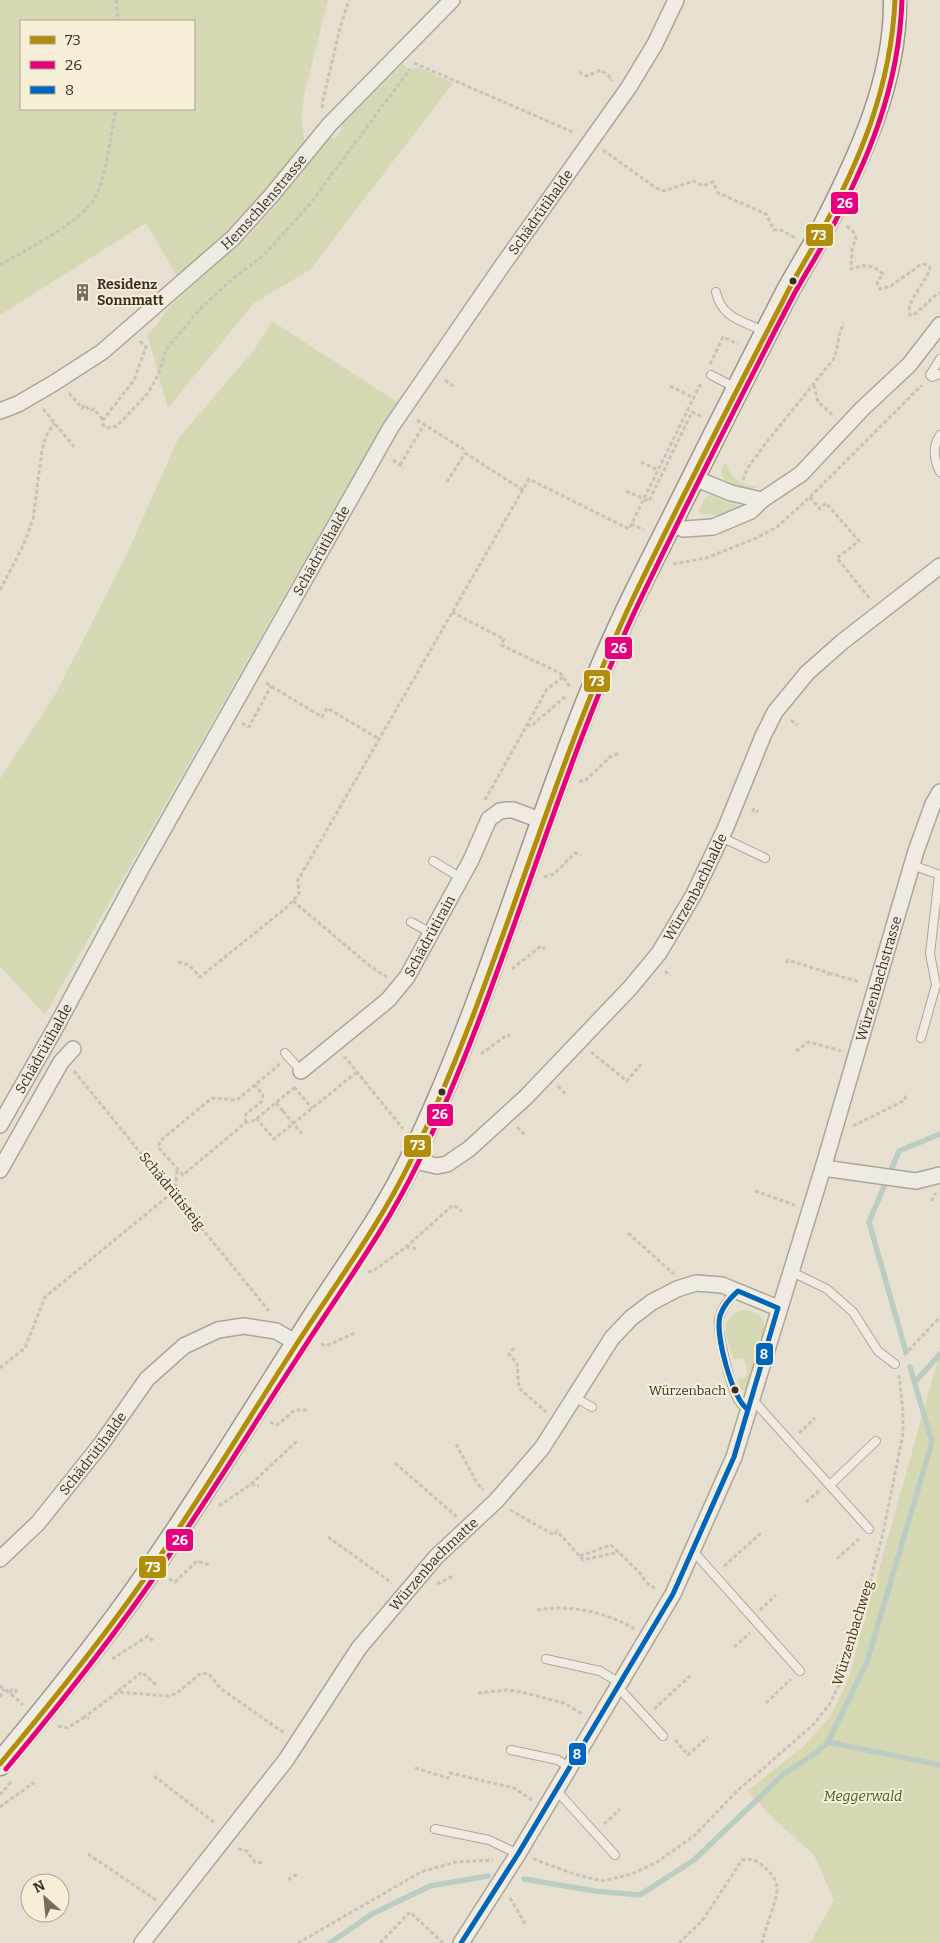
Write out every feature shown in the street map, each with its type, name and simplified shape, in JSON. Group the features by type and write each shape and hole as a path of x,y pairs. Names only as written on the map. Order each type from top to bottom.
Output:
{"main road":[{"path":"0,1764 99,1641 131,1598 192,1508 327,1296 370,1234 412,1160 457,1054 594,685 634,596 793,281 822,231 860,152 882,90 889,61 895,19 895,0"}],"street":[{"name":"Hemschlenstrasse","path":"0,411 61,387 233,238 271,196 330,124 452,0"},
{"name":"Schädrütihalde","path":"0,1125 57,1025 146,859 391,428 502,266 629,87 655,44 676,0"},
{"path":"671,524 684,529 713,527 751,511 762,500 801,474 862,409 908,365 940,325"},
{"path":"694,478 731,493 762,500"},
{"name":"Würzenbachhalde","path":"412,1160 437,1166 447,1164 480,1141 551,1072 630,988 659,952 694,894 775,712 808,673 842,642 940,566"},
{"name":"Würzenbachstrasse","path":"461,1943 496,1887 523,1856 556,1790 670,1598 734,1458 778,1308 823,1168 912,865 933,804 940,792"},
{"path":"495,814 500,811 513,810 543,821"},
{"name":"Schädrütirain","path":"300,1071 388,1000 407,977 472,860 486,825 495,814"},
{"name":"Schädrütihalde","path":"0,1170 62,1062 74,1049"},
{"path":"823,1168 916,1181 940,1174"},
{"name":"Würzenbachmatte","path":"142,1943 286,1760 359,1648 436,1557 496,1501 542,1448 612,1338 632,1318 652,1302 678,1289 696,1283 722,1285 778,1308"},
{"name":"Schädrütihalde","path":"0,1559 38,1523 102,1443 147,1379 184,1346 218,1330 244,1326 276,1332 297,1343"}],"lane":[{"path":"716,292 718,301 724,311 767,332"},
{"path":"940,359 930,375 932,377 940,374"},
{"path":"708,374 738,389"},
{"path":"940,435 936,441 934,456 940,472"},
{"path":"721,837 765,858"},
{"path":"433,861 461,878"},
{"path":"912,865 940,875 930,954 936,985 921,1038"},
{"path":"410,922 431,933"},
{"path":"287,1056 300,1071"},
{"path":"790,1271 827,1289 853,1312 878,1351 896,1364"},
{"path":"738,1291 723,1309 718,1333 736,1396 749,1404 830,1485 870,1529"},
{"path":"574,1397 592,1407"},
{"path":"830,1485 876,1441"},
{"path":"693,1551 800,1671"},
{"path":"546,1659 600,1671 619,1685 663,1736"},
{"path":"511,1750 558,1760 570,1768"},
{"path":"556,1790 615,1855"},
{"path":"435,1829 489,1840 523,1856"}],"path":[{"path":"116,0 118,20"},
{"path":"330,124 324,113 322,100 337,38 349,0"},
{"path":"128,330 146,347 134,380 103,420 103,426 106,428 117,426 148,393 171,342 230,281 264,254 309,205 415,63 583,136"},
{"path":"579,72 586,76 601,70 612,79 608,87"},
{"path":"0,265 52,235 85,210 94,199 101,182 116,110"},
{"path":"603,150 656,188 664,191 694,181 703,186 713,182 718,193 766,214 774,230 781,230 799,240"},
{"path":"847,226 853,231 856,238 852,249 851,269 868,264 874,266 883,274 877,283 880,289 891,286 920,265 925,264 930,268 908,311 910,315 914,316 940,293"},
{"path":"743,481 747,469 765,444 833,360 837,352 838,332 844,323"},
{"path":"708,374 723,337 745,348"},
{"path":"444,380 454,387"},
{"path":"178,962 189,965 200,977 293,901 299,894 298,880 529,479 629,529 702,380"},
{"path":"814,384 818,402 837,419"},
{"path":"670,386 694,398"},
{"path":"61,387 82,408 85,405 90,411 94,409 103,420"},
{"path":"41,406 74,447"},
{"path":"626,491 649,501 692,412 709,421"},
{"path":"417,420 464,449 465,453 523,490"},
{"path":"0,590 23,546 33,519 42,450 46,436 54,423"},
{"path":"400,465 424,425"},
{"path":"447,482 465,453"},
{"path":"393,460 404,468"},
{"path":"641,462 658,470"},
{"path":"810,497 820,508 826,503 859,541 837,558 881,612"},
{"path":"452,612 504,639 501,645 560,673 573,691 531,726 527,724"},
{"path":"495,814 485,800 547,689 563,677"},
{"path":"266,683 322,717 327,708 379,739"},
{"path":"242,723 249,727 271,686"},
{"path":"788,718 797,724"},
{"path":"578,781 585,781 610,757 619,754"},
{"path":"544,877 554,874 575,853 581,854"},
{"path":"293,901 371,967 386,976"},
{"path":"510,971 540,946 545,949"},
{"path":"786,963 788,960 876,986"},
{"path":"827,977 829,973"},
{"path":"478,1056 506,1035 510,1036"},
{"path":"796,1051 809,1042 822,1046"},
{"path":"334,1044 405,1131 409,1133"},
{"path":"589,1050 627,1081 641,1064"},
{"path":"287,1056 237,1100 212,1098 161,1140 158,1147 181,1174 186,1173 245,1123 256,1118 294,1088 300,1071"},
{"name":"Schädrütisteig","path":"74,1071 269,1311"},
{"path":"256,1118 274,1139 357,1072"},
{"path":"556,1084 567,1096"},
{"path":"245,1123 246,1114 261,1102 263,1095 255,1085"},
{"path":"294,1088 312,1108"},
{"path":"835,1127 847,1129 905,1100 906,1093"},
{"path":"276,1102 302,1134"},
{"path":"513,1124 525,1135"},
{"path":"0,1368 25,1348 45,1297 174,1193 177,1170"},
{"path":"755,1190 778,1199"},
{"path":"365,1272 373,1271 406,1247 453,1205 462,1211"},
{"path":"628,1233 678,1278"},
{"path":"406,1247 418,1248"},
{"path":"896,1364 940,1317"},
{"path":"320,1343 326,1346 355,1333"},
{"path":"514,1348 509,1354 517,1363 519,1388 551,1417"},
{"name":"Würzenbachweg","path":"523,1856 602,1881 632,1874 657,1862 695,1836 737,1791 813,1726 829,1705 857,1630 883,1533 898,1467 904,1412 900,1378 896,1364"},
{"path":"270,1422 277,1425 295,1410 308,1410"},
{"path":"795,1437 815,1418"},
{"path":"212,1508 218,1508 251,1484 297,1440"},
{"path":"456,1444 477,1483 496,1501 554,1534 557,1532 583,1560 619,1552"},
{"path":"395,1463 451,1511 467,1528"},
{"path":"251,1484 259,1486"},
{"path":"837,1559 870,1529"},
{"path":"718,1571 761,1533"},
{"path":"328,1537 404,1593"},
{"path":"580,1556 611,1545 639,1572 647,1583 670,1598"},
{"path":"168,1578 175,1582 197,1561 209,1565"},
{"path":"756,1613 776,1595"},
{"path":"537,1610 555,1606 616,1618 648,1637"},
{"path":"110,1659 148,1636 154,1642"},
{"path":"766,1703 800,1671"},
{"path":"57,1726 66,1728 83,1718 142,1672 156,1685"},
{"path":"118,1692 169,1696 177,1693 202,1673 206,1673 220,1688 274,1725"},
{"path":"650,1713 692,1674"},
{"path":"0,1686 10,1694 12,1695 16,1693 16,1690 11,1690 11,1694 17,1700 29,1711"},
{"path":"0,1697 4,1689"},
{"path":"478,1693 506,1690 564,1703 596,1723"},
{"path":"83,1718 89,1718"},
{"path":"415,1768 448,1778 450,1773 514,1788 546,1808"},
{"path":"154,1776 226,1837 232,1848 244,1850 254,1862 265,1863"},
{"path":"0,1807 33,1783 36,1787"},
{"path":"599,1828 620,1809"},
{"path":"88,1854 145,1891 168,1910"},
{"path":"679,1943 702,1921 742,1860 749,1858 769,1870 773,1875 777,1888 762,1943"},
{"path":"298,1943 421,1872 456,1862 499,1860"},
{"path":"288,1880 299,1873"},
{"path":"496,1887 508,1893 526,1924"},
{"path":"380,1943 410,1912 443,1943"}],"green space":[{"path":"0,0 328,0 304,96 301,118 305,143 268,190 229,233 178,278 146,223 0,315"},
{"path":"403,64 407,68 420,68 453,83 310,270 254,303 168,408 147,334 156,326 168,308 250,234 272,210 331,136 334,139 343,129 340,126"},
{"path":"272,321 397,402 397,407 358,467 45,1015 0,966 0,779 56,693 126,556 178,439 254,350"},
{"path":"726,463 735,479 750,486 763,486 744,489 728,483 721,473 722,466"},
{"path":"710,495 745,507 720,515 702,514 699,510 705,498"},
{"path":"743,1310 759,1315 763,1320 764,1327 760,1349 747,1390 744,1391 740,1388 738,1378 745,1378 748,1374 743,1357 734,1360 726,1330 729,1318"},
{"name":"Meggerwald","path":"940,1352 940,1943 810,1943 834,1900 814,1855 778,1823 747,1791 803,1747 830,1717 848,1680"}],"waterway":[{"path":"906,1352 869,1222 899,1151 940,1134"},
{"path":"915,1382 940,1354"},
{"path":"524,1879 595,1891 640,1895 694,1860 785,1773 816,1753 828,1742 867,1662 932,1442 910,1367"},
{"path":"828,1742 940,1765"},
{"path":"330,1943 372,1914 430,1886 488,1876"}],"transit line":[{"name":"73","path":"0,1764 99,1641 172,1539 369,1235 398,1186 443,1091 498,948 576,733 636,592 789,289 848,180 871,122 880,93 887,63 895,0"},
{"name":"26","path":"6,1769 105,1645 178,1543 375,1239 405,1189 450,1093 478,1022 556,806 611,664 643,594 735,409 792,298 842,209 868,152 888,94 895,63 900,32 902,0"},
{"name":"8","path":"461,1943 518,1854 673,1594 734,1457 778,1308 738,1291 727,1302 721,1312 719,1325 722,1351 726,1365 736,1392 747,1409"}],"place":[{"name":"Residenz Sonnmatt","path":"83,292"},
{"name":"Würzenbach","path":"735,1390"}]}
